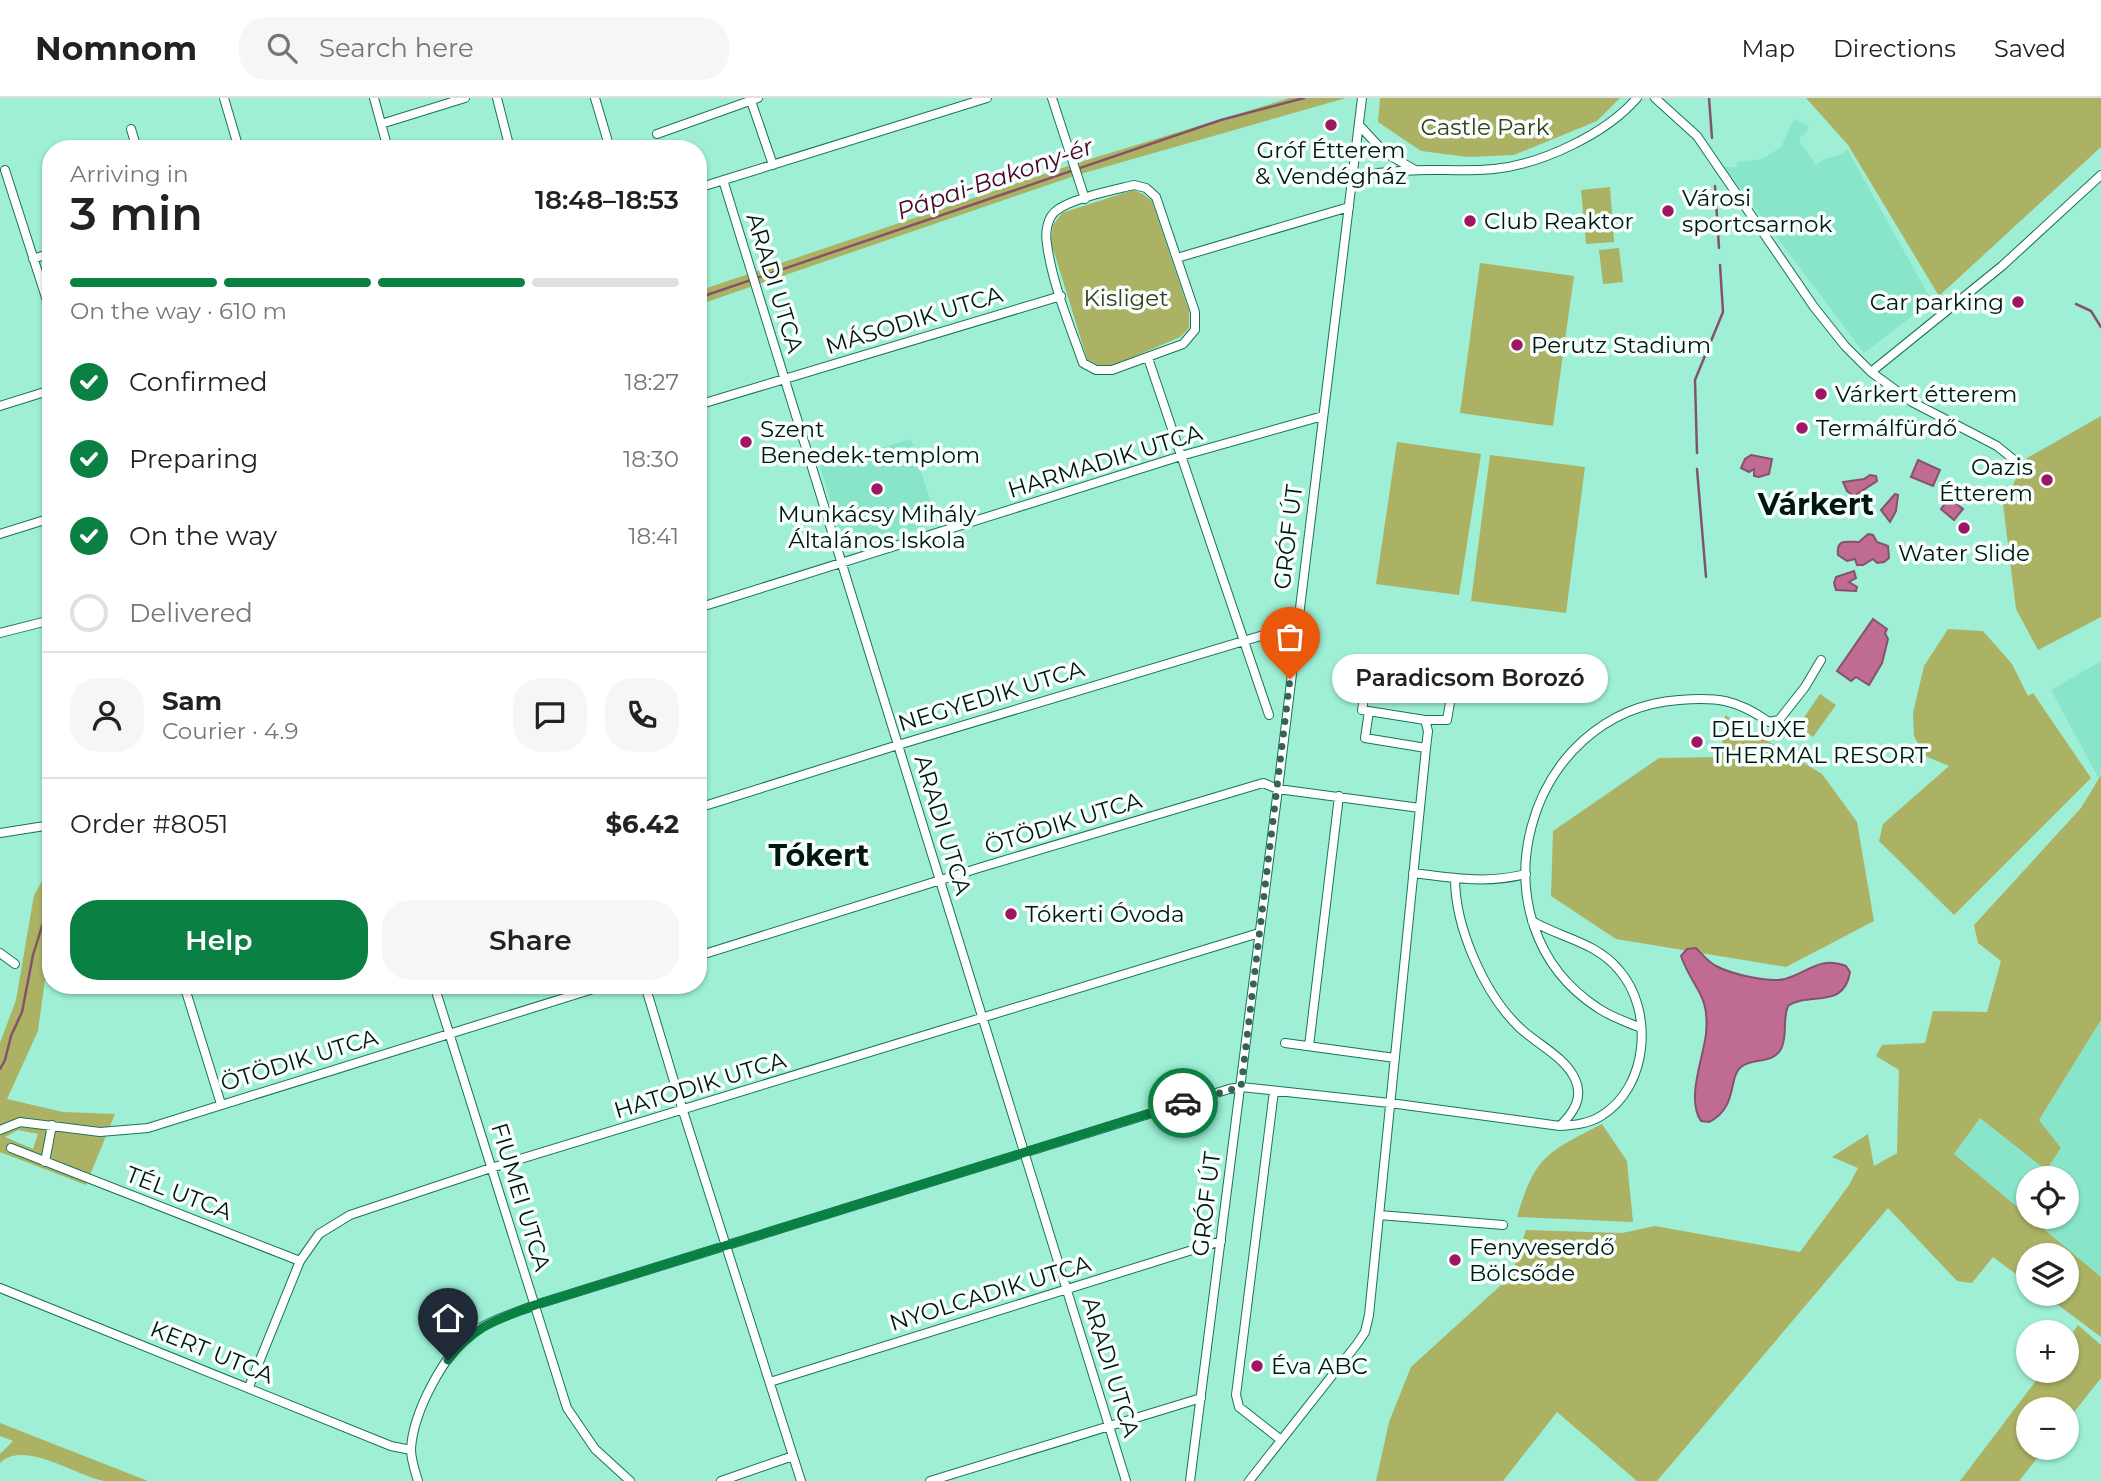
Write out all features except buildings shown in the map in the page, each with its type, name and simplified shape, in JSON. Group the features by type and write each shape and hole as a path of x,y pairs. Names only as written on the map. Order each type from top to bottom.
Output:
{"street":[{"path":"224,98 236,140"},
{"path":"373,98 385,140"},
{"path":"381,124 465,98"},
{"path":"497,98 508,140"},
{"path":"595,98 607,140"},
{"path":"707,185 987,98"},
{"path":"1052,98 1085,199"},
{"name":"GRÓF ÚT","path":"1190,1481 1362,98"},
{"path":"1353,175 1415,170 1495,169 1532,161 1597,131 1627,110 1637,98"},
{"path":"1655,98 1697,135 1825,322 1845,346 1871,372 1912,402 1997,446 2019,464"},
{"path":"657,134 753,99 773,165"},
{"path":"1359,125 1384,152 1415,170"},
{"path":"131,129 134,140"},
{"path":"5,170 42,286"},
{"path":"1871,372 2002,266 2101,175"},
{"name":"ARADI UTCA","path":"723,180 1126,1481"},
{"path":"1134,185 1146,188 1156,197 1177,258 1195,312 1195,330 1182,344 1112,369 1096,370 1083,363 1060,296 1046,243 1047,224 1056,210 1134,185"},
{"path":"1177,258 1349,207"},
{"path":"33,259 42,256"},
{"name":"MÁSODIK UTCA","path":"707,402 1060,296"},
{"path":"1148,358 1269,715"},
{"path":"0,406 42,393"},
{"name":"HARMADIK UTCA","path":"707,605 1181,456 1323,416"},
{"path":"0,534 42,521"},
{"path":"0,633 42,622"},
{"name":"NEGYEDIK UTCA","path":"707,805 1297,625"},
{"path":"1641,1028 1599,1009 1576,991 1556,968 1538,940 1529,913 1526,853 1531,823 1542,795 1562,764 1591,734 1625,713 1664,701 1724,699 1769,722 1779,720 1805,687 1821,660"},
{"path":"1367,680 1452,691 1447,720 1426,720 1362,710 1367,680"},
{"path":"1369,711 1365,738 1426,748"},
{"path":"1249,1481 1365,1332 1428,731 1426,720"},
{"name":"ÖTÖDIK UTCA","path":"707,953 1263,783 1278,789 1420,808"},
{"path":"1309,1046 1339,796"},
{"path":"0,833 42,826"},
{"path":"1413,873 1487,881 1526,874"},
{"path":"1455,878 1458,912 1468,942 1501,1005 1518,1026 1568,1068 1576,1080 1576,1107 1560,1126"},
{"path":"418,1481 411,1450 416,1423 425,1398 435,1379 460,1345 472,1332 490,1322 535,1305 1228,1089 1241,1087 1390,1103 1560,1126 1581,1124 1599,1117 1616,1105 1637,1069 1640,1011 1631,986 1619,969 1601,952 1532,921"},
{"name":"HATODIK UTCA","path":"249,1387 300,1261 319,1234 350,1214 1259,933"},
{"path":"0,953 15,964"},
{"path":"187,994 221,1104"},
{"name":"FIUMEI UTCA","path":"437,994 566,1408 595,1449 630,1481"},
{"name":"ÖTÖDIK UTCA","path":"0,1130 20,1122 100,1132 148,1128 577,994"},
{"path":"648,994 801,1481"},
{"path":"1285,1043 1395,1058"},
{"path":"1274,1091 1236,1395 1239,1406 1281,1440"},
{"path":"45,1162 52,1125"},
{"name":"TÉL UTCA","path":"11,1148 300,1261"},
{"path":"1379,1215 1503,1225"},
{"name":"NYOLCADIK UTCA","path":"770,1382 1221,1241"},
{"name":"KERT UTCA","path":"0,1288 390,1446 411,1450"},
{"path":"930,1481 1201,1398"},
{"path":"721,1481 793,1456"}],"shaded area":[{"path":"1794,119 1809,126 1799,141 1816,165 1824,159 1843,154 1847,149 1932,301 1864,353 1724,167 1736,167 1737,162 1762,159 1781,147"},
{"name":"Munkácsy Mihály Általános Iskola","path":"911,439 937,522 846,552 820,466"},
{"path":"1751,455 1772,459 1769,474 1754,476 1754,469 1749,472 1741,468 1745,459"},
{"path":"1918,460 1940,470 1933,486 1911,477"},
{"path":"1870,475 1876,476 1877,481 1854,496 1847,491 1843,482 1864,479"},
{"path":"1895,494 1898,495 1896,511 1890,522 1881,510"},
{"path":"1949,498 1963,509 1954,520 1941,509"},
{"path":"1868,534 1873,535 1877,542 1888,546 1889,558 1884,562 1877,563 1873,559 1863,565 1857,565 1855,559 1847,561 1838,555 1841,543 1859,542"},
{"path":"1854,571 1856,578 1849,582 1857,587 1856,591 1836,590 1836,577"},
{"path":"1873,619 1887,629 1885,633 1888,639 1882,663 1869,685 1856,677 1851,681 1837,671"},
{"path":"2101,661 2101,775 2098,777 2051,690"},
{"path":"1696,948 1716,966 1760,979 1785,979 1828,963 1846,966 1850,972 1847,984 1834,996 1788,1006 1781,1049 1773,1057 1741,1067 1724,1109 1709,1122 1701,1121 1695,1102 1707,1020 1700,992 1681,956 1687,949"},
{"path":"2101,1020 2101,1277 2079,1259 2079,1243 2060,1243 2044,1229 2079,1229 2079,1166 2048,1166 2061,1148 2039,1120"},
{"path":"1980,1117 2042,1166 2016,1166 2016,1206 1954,1154"}],"green space":[{"path":"1290,98 1346,98 1077,175 707,302 707,288 1074,164"},
{"name":"Castle Park","path":"1380,98 1620,98 1597,121 1514,155 1468,157 1421,151 1378,122"},
{"path":"1806,98 2101,98 2101,147 1939,296 1848,145"},
{"path":"1610,187 1614,242 1586,244 1581,190"},
{"name":"Kisliget","path":"1133,190 1152,201 1189,311 1189,328 1180,337 1110,367 1087,359 1051,242 1053,225 1062,213"},
{"path":"1619,248 1623,282 1603,284 1599,250"},
{"name":"Perutz Stadium","path":"1480,263 1574,276 1553,426 1460,413"},
{"path":"2101,416 2101,617 2038,650 2016,609 2003,504 2027,458"},
{"path":"1397,442 1481,454 1459,595 1376,584"},
{"path":"1490,455 1585,467 1566,613 1471,601"},
{"path":"1948,629 1983,631 2012,664 2028,696 2033,693 2091,778 1954,915 1879,841 1883,824 1949,766 1925,756 1914,736 1913,713 1924,666"},
{"path":"1820,694 1836,705 1813,737 1798,726"},
{"path":"1725,715 1822,774 1857,822 1874,921 1786,967 1616,939 1551,896 1553,831 1659,758 1721,757"},
{"path":"2101,775 2101,1020 2039,1120 2061,1148 2049,1166 2041,1166 1980,1118 1954,1154 2016,1206 2016,1229 2044,1229 2060,1243 2016,1243 2016,1274 1993,1257 1972,1283 1957,1281 1888,1208 1657,1481 1637,1481 1557,1412 1503,1481 1376,1481 1389,1422 1411,1367 1511,1276 1526,1230 1622,1233 1655,1226 1800,1252 1849,1185 1858,1168 1832,1157 1868,1134 1874,1166 1897,1153 1899,1070 1876,1056 1882,1045 1925,1043 1933,1011 1987,1012 2001,961 1978,943 1974,925 2081,808"},
{"path":"42,881 43,994 38,1031 7,1099 63,1112 115,1114 86,1185 0,1152 0,1043 16,1000 34,895","holes":["18,1130 38,1134 33,1149 5,1137"]},
{"path":"1602,1124 1627,1161 1633,1222 1517,1217 1530,1180 1546,1158 1556,1149"},
{"path":"2079,1259 2101,1277 2101,1337 2059,1306 2079,1306"},
{"path":"2079,1326 2101,1345 2101,1378 2079,1406 2079,1397 2024,1397 2034,1383 2079,1383"},
{"path":"2016,1407 2016,1460 2036,1460 2019,1481 1960,1481"},
{"path":"0,1423 148,1481 104,1481 50,1461 22,1455 10,1457 0,1463 0,1454 13,1441 0,1436"}],"waterway":[{"name":"Pápai-Bakony-ér","path":"707,295 1221,120 1304,98"},
{"path":"1709,98 1712,138"},
{"path":"1715,186 1719,248"},
{"path":"1697,453 1695,380 1723,312 1720,265"},
{"path":"2076,304 2091,311 2101,327"},
{"path":"1697,469 1706,577"},
{"name":"Pápai-Bakony-ér","path":"0,1069 22,1012 33,955 42,926"}],"way so far":[{"path":"1183,1103 1241,1087 1290,679"}],"place":[{"name":"Gróf Étterem & Vendégház","path":"1331,125"},
{"name":"Városi sportcsarnok","path":"1668,211"},
{"name":"Club Reaktor","path":"1470,221"},
{"name":"Car parking","path":"2018,302"},
{"name":"Perutz Stadium","path":"1517,345"},
{"name":"Várkert étterem","path":"1821,394"},
{"name":"Termálfürdő","path":"1802,428"},
{"name":"Szent Benedek-templom","path":"746,442"},
{"name":"Oazis Étterem","path":"2047,480"},
{"name":"Munkácsy Mihály Általános Iskola","path":"877,489"},
{"name":"Water Slide","path":"1964,528"},
{"name":"Paradicsom Borozó","path":"1290,679"},
{"name":"DELUXE THERMAL RESORT","path":"1697,742"},
{"name":"Tókerti Óvoda","path":"1011,914"},
{"name":"Fenyveserdő Bölcsőde","path":"1455,1260"},
{"name":"Éva ABC","path":"1257,1366"}],"district":[{"name":"Várkert","path":"1816,505"},
{"name":"Tókert","path":"819,856"}],"route":[{"path":"448,1360 472,1332 490,1322 535,1305 1183,1103"}]}
